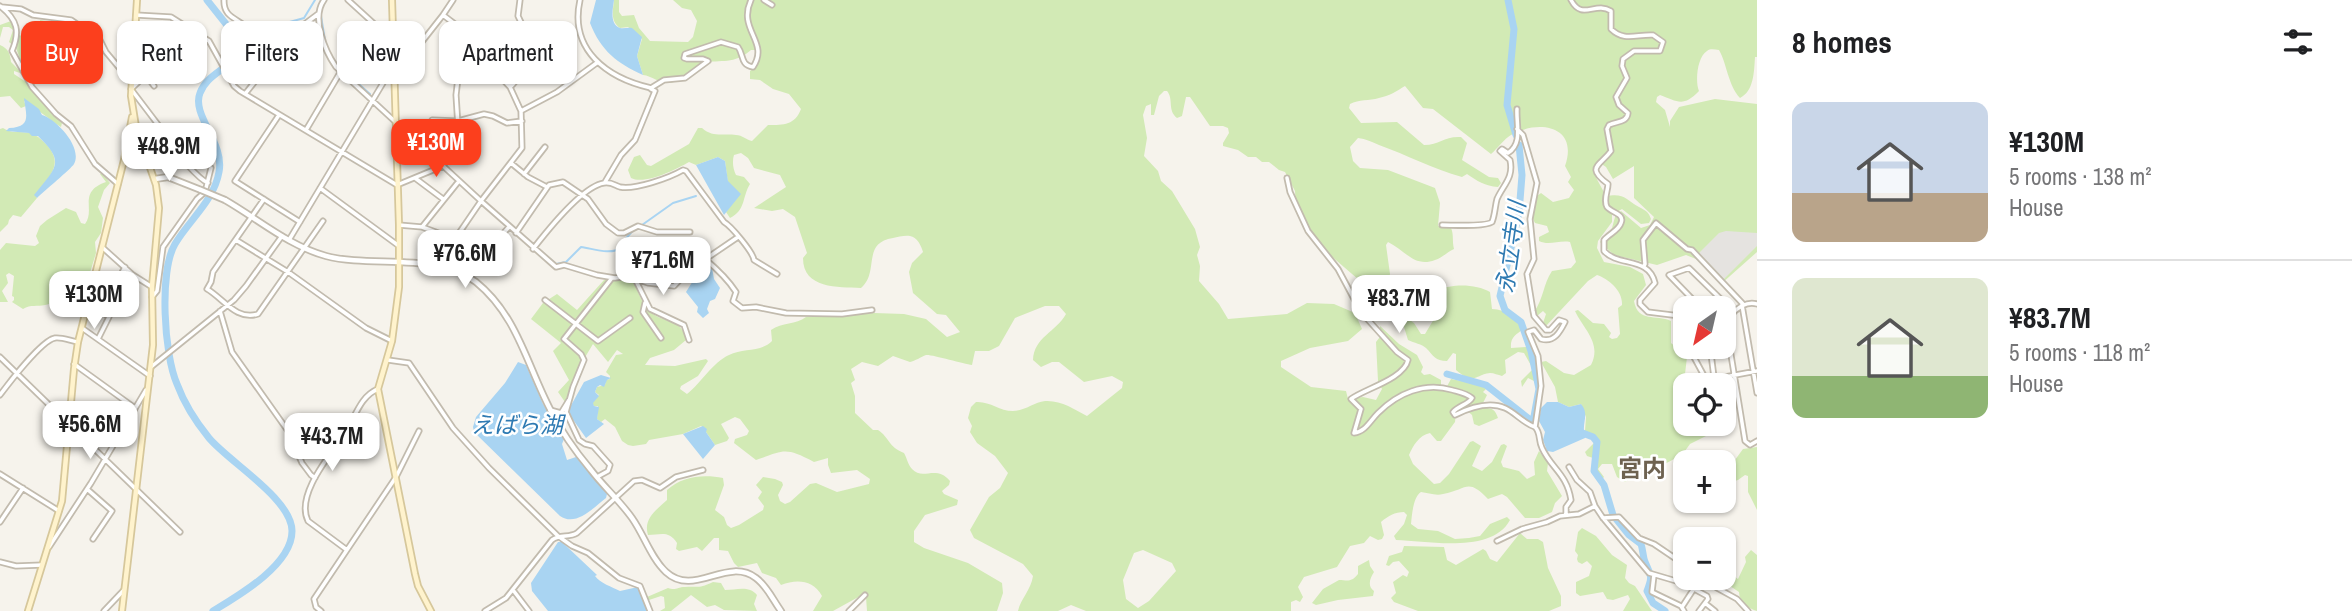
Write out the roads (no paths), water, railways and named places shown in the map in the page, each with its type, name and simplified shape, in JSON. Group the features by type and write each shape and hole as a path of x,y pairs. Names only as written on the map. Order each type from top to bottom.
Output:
{"main road":[{"path":"122,611 151,367 154,326 152,287 159,208 155,179 138,134 133,111 131,85 137,0"},
{"path":"392,0 394,21"},
{"path":"395,84 398,297 388,360 378,389 415,574 431,611"},
{"path":"28,611 59,511 78,342 118,184 133,111"},
{"path":"128,135 138,134"}],"street":[{"path":"224,0 228,15 240,21"},
{"path":"244,94 294,32 318,14 324,0"},
{"path":"348,0 371,21"},
{"path":"425,38 452,1 445,0"},
{"path":"510,87 519,76 524,50 530,39 519,16 520,0"},
{"path":"580,0 579,28 585,45 598,62 624,81 655,91 635,140 621,155 606,182"},
{"path":"650,88 664,80 685,78 708,61 687,59 684,58 685,54 721,42 738,47 743,61 752,67 759,52 746,14 751,0"},
{"path":"764,0 772,5"},
{"path":"1571,0 1580,10 1602,7 1611,11 1611,29 1618,36 1632,38 1653,35 1663,42 1660,51 1634,51 1623,59 1622,66 1627,79 1616,97 1628,117 1615,122 1607,129 1611,151 1600,160 1596,168 1598,177 1608,184 1605,203 1621,216 1622,220 1621,225 1604,240 1604,251 1614,259 1644,266 1655,283 1640,300 1643,309 1673,315"},
{"path":"0,6 21,9 33,15 71,20 100,40 174,149 200,178 208,183"},
{"path":"0,6 13,19 18,38 12,51 32,87 56,114 71,126 94,164 118,184"},
{"path":"318,14 324,49 337,66"},
{"path":"135,15 171,17 209,41 221,61"},
{"path":"443,15 451,21"},
{"path":"521,111 557,92 598,62"},
{"path":"131,85 146,75 154,86"},
{"path":"306,130 337,78"},
{"path":"233,84 244,94 397,185 443,166 459,142 457,84"},
{"path":"355,84 395,124 556,267 564,265 612,278 628,276 648,283 674,286 688,271 738,237"},
{"path":"289,240 382,84"},
{"path":"455,240 522,148 521,111 507,84"},
{"path":"1442,225 1484,226 1492,222 1496,213 1496,201 1509,180 1511,170 1510,160 1500,151 1502,149 1508,153 1515,147 1517,109"},
{"path":"279,114 235,181 300,222"},
{"path":"423,149 430,140 432,120 458,121 484,114 504,122 522,121"},
{"path":"1517,129 1523,135 1537,183 1530,219 1534,259 1527,274 1532,311 1546,330 1550,330 1559,320 1565,322 1556,338 1551,340 1541,339 1534,330 1528,332 1538,356 1541,386 1535,426"},
{"path":"524,174 545,147"},
{"path":"511,163 547,187"},
{"path":"152,297 157,291 161,254 166,241 204,193 211,168"},
{"path":"533,249 593,186 606,182 620,187 633,187 686,171 723,222 732,226 738,237 753,252 757,262 777,274"},
{"path":"155,179 168,177 225,200 304,248 340,259 429,265 463,275 492,296 512,324 551,410 576,452 635,522 660,566 669,575 693,582 728,572 748,573 761,583 781,611"},
{"path":"415,178 443,199"},
{"path":"1286,178 1308,232 1338,269 1364,316 1397,352 1408,360 1405,368 1383,383 1352,397 1351,401 1361,409 1354,433 1364,428 1401,394 1411,390 1436,387 1472,398 1457,407 1453,411 1455,415 1464,410 1488,405 1504,408 1539,431 1543,450 1567,485 1571,499 1566,507 1566,515"},
{"path":"422,227 459,181"},
{"path":"516,233 547,187 564,182 583,195 606,224 618,233 640,226 657,232 690,232"},
{"path":"320,188 399,246"},
{"path":"264,199 213,272 207,289 227,306 244,315 258,314 323,221"},
{"path":"1644,266 1643,240 1656,223 1692,250 1743,305 1757,393"},
{"path":"399,225 422,227 487,251 509,227"},
{"path":"151,367 227,306 246,286 282,236"},
{"path":"236,240 288,272 366,328 392,341"},
{"path":"102,247 152,287"},
{"path":"705,259 721,271 736,292 733,301 742,308 756,307 786,313 842,314 872,310"},
{"path":"102,310 125,267"},
{"path":"1690,296 1669,275 1689,268 1718,296"},
{"path":"551,410 561,413 570,398 584,360 581,354 563,340 612,278"},
{"path":"635,279 645,303 654,312 684,325 689,340"},
{"path":"545,300 598,341 631,318"},
{"path":"89,301 110,317 99,339"},
{"path":"1736,310 1748,302 1757,304"},
{"path":"645,303 643,312 662,338"},
{"path":"220,311 232,352 288,431 302,463 315,478"},
{"path":"82,328 150,376"},
{"path":"0,395 17,373 50,340 59,338 78,342"},
{"path":"0,358 180,532"},
{"path":"388,360 408,363 453,428 489,468 558,536 588,553 619,578 640,586 650,611"},
{"path":"74,364 145,417"},
{"path":"1736,374 1755,371"},
{"path":"1736,381 1745,441 1750,445 1757,442"},
{"path":"48,548 105,460 149,385"},
{"path":"347,550 312,525 306,517 304,506 315,478 366,398 378,389"},
{"path":"570,398 567,416 579,440 593,446 610,466 608,471 597,477"},
{"path":"321,611 316,607 314,599 396,477 419,431"},
{"path":"1569,467 1577,480 1590,492 1603,518 1652,574 1673,580"},
{"path":"485,611 506,598 552,540 558,536 577,533 638,480 660,488 676,477 703,470"},
{"path":"0,474 59,511"},
{"path":"0,522 23,488"},
{"path":"87,489 112,511 93,539"},
{"path":"1497,541 1522,529 1566,515 1579,514 1595,506"},
{"path":"1603,518 1613,516 1621,519 1639,538 1673,557"},
{"path":"0,562 16,566 42,565"},
{"path":"1652,574 1652,592 1683,609 1693,590"},
{"path":"104,611 125,588"},
{"path":"513,590 527,610"},
{"path":"1699,590 1707,596 1699,611"},
{"path":"1721,590 1737,599 1748,611"},
{"path":"849,611 865,595"},
{"path":"1705,603 1715,611"}],"water":[{"path":"596,0 614,0 614,23 620,28 632,28 642,37 637,56 643,75 618,61 599,41 590,23"},
{"path":"24,98 61,128 72,142 76,157 72,167 37,198 34,195 52,171 55,159 38,136 6,131 24,123"},
{"path":"718,157 725,161 728,181 741,194 724,215 696,165"},
{"path":"708,265 712,268 714,279 720,288 715,299 710,301 707,309 709,313 703,318 686,292 696,276"},
{"name":"えばら湖","path":"518,362 526,365 543,404 564,439 562,444 567,460 576,457 607,494 606,498 578,518 566,519 560,516 474,432 476,417 505,383"},
{"path":"601,375 611,378 604,387 597,387 595,392 599,396 593,403 599,407 597,419 604,424 586,438 569,414 569,409 584,382"},
{"path":"1547,402 1558,402 1569,407 1581,404 1585,414 1584,431 1588,434 1585,438 1553,452 1547,451 1543,440 1545,432 1539,421 1541,408"},
{"path":"703,426 715,445 703,459 683,434"},
{"path":"558,542 562,542 603,583 620,591 638,587 641,589 647,611 548,611 532,591 531,583"}],"waterway":[{"path":"207,0 230,29 239,46 237,54 209,80 200,93 200,111 217,151 219,172 212,192 175,244 170,257 165,293 169,354 180,391 209,438 282,506 292,531 290,544 274,567 249,588 213,611"},
{"path":"293,21 304,18 315,0"},
{"name":"永立寺川","path":"1508,0 1514,29 1507,105 1516,135"},
{"path":"321,16 325,41"},
{"path":"359,84 370,94"},
{"name":"永立寺川","path":"1519,145 1522,175 1519,213 1500,296 1505,310 1521,322 1531,351 1539,389 1533,422"},
{"path":"642,225 673,203 696,196"},
{"path":"538,249 556,264 566,262 581,247 607,251 622,248 634,229"},
{"path":"1447,374 1486,385 1533,422"},
{"name":"永立寺川","path":"1580,432 1593,437 1597,442 1594,471 1604,485 1613,515 1629,535 1641,544 1650,576 1647,591 1653,603 1665,611"}],"district":[{"name":"宮内","path":"1642,469"}]}
